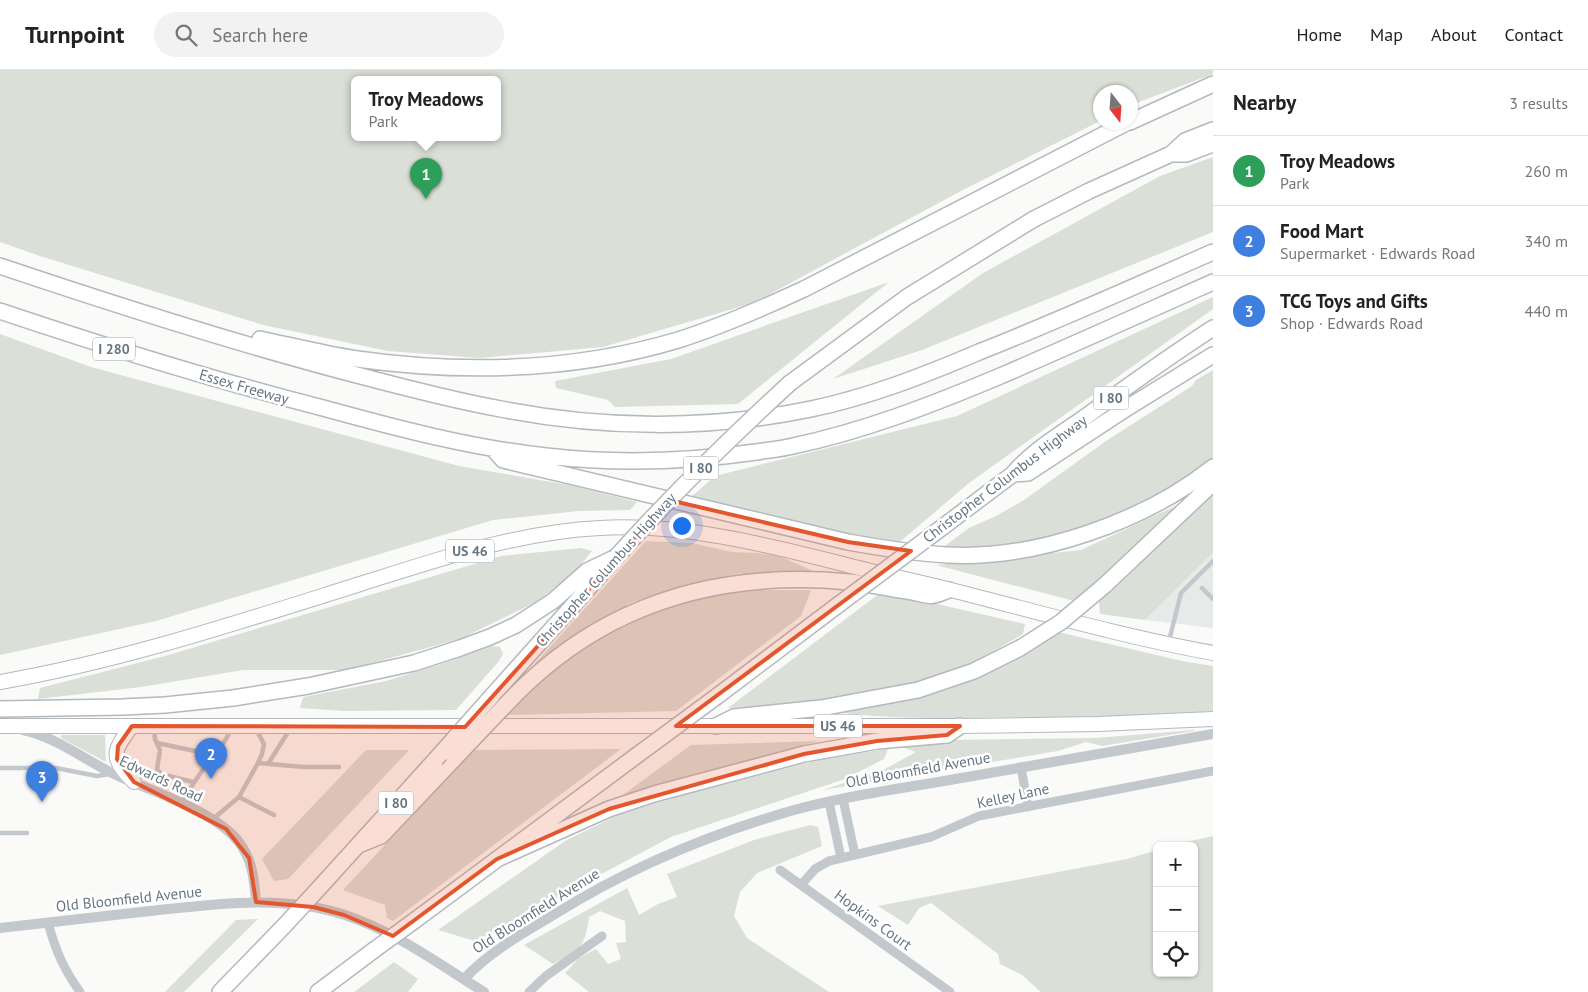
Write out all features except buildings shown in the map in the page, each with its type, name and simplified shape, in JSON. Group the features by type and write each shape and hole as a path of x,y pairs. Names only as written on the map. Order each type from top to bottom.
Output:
{"highway":[{"path":"1138,118 1213,84"},
{"path":"187,326 357,359 456,368 535,366 586,360 635,351 716,327 786,298 1114,130"},
{"path":"1171,154 1185,141 1213,130"},
{"name":"Christopher Columbus Highway","path":"220,992 285,925 436,760 616,557 691,478 790,384 907,297 1000,238 1082,194 1171,154 1186,154 1213,144"},
{"path":"0,266 300,360 443,397 503,410 554,418 619,423 715,423 770,417 813,409 845,401 928,374 1213,252"},
{"name":"Essex Freeway","path":"0,311 157,362 273,395 417,432 492,448 546,456 645,461 722,457 790,447 864,428 935,403 1029,364 1213,282"},
{"name":"Christopher Columbus Highway","path":"318,992 924,541 1012,474 1021,464 1054,439 1213,328"},
{"path":"1012,474 1028,473 1213,355"},
{"path":"492,448 503,460 596,483 848,542 881,548 947,555 1012,551 1082,535 1127,519 1153,506 1179,491 1213,467"},
{"path":"716,726 734,717 821,708 918,690 974,671 1020,648 1061,622 1105,585 1213,482"},
{"name":"US 46","path":"2,681 127,655 480,548 544,534 616,528 657,529 710,535 826,559 1168,645 1213,653"},
{"path":"0,710 139,706 233,698 308,686 414,662 438,656 482,640 516,624 553,601 587,572 616,557"},
{"path":"357,846 381,836 514,696 551,661 591,634 635,610 692,592 754,582 800,580 850,582 934,596 949,590"},
{"name":"US 46","path":"3,726 960,726 1098,724 1213,719"},
{"path":"132,726 121,741 116,753 119,766 134,782"},
{"path":"497,859 609,809 654,794 804,754 876,741 947,735 960,726"}],"street":[{"name":"Edwards Road","path":"3,726 30,731 40,735 113,774 134,782 213,820 226,829 238,841 249,858 254,874 256,902"},
{"name":"Old Bloomfield Avenue","path":"0,928 201,906 256,902 313,907 344,915 377,928 420,951 464,980 476,966 505,945 572,903 660,858 713,836 829,802 1213,734"},
{"path":"1020,767 1028,807"},
{"name":"Kelley Lane","path":"801,885 821,865 842,858 932,837 979,816 1213,771"},
{"path":"844,799 855,855"},
{"path":"829,802 842,858"},
{"name":"Hopkins Court","path":"780,870 950,992"},
{"path":"48,923 56,953 80,992"},
{"path":"529,992 546,976 602,936"},
{"path":"464,980 484,992"}],"lane":[{"path":"1168,645 1181,593 1213,561"},
{"path":"1202,588 1213,599"},
{"path":"154,726 160,750 157,769 161,774 193,782"},
{"path":"181,804 193,782 226,741 232,726"},
{"path":"213,820 239,797 262,754 264,744 254,726"},
{"path":"268,764 291,726"},
{"path":"157,743 214,754"},
{"path":"258,763 304,767 338,766"},
{"path":"0,768 56,768 97,776 113,774"},
{"path":"239,797 274,815"},
{"path":"0,833 27,833"}],"highlighted area":[{"path":"669,500 848,542 911,551 676,726 960,726 947,735 877,741 804,754 609,809 497,859 393,936 344,915 313,907 256,902 249,858 226,829 134,782 117,759 118,746 132,726 465,727"}],"shaded area":[{"path":"0,70 1213,70 1213,74 1138,102 1138,85 1093,85 1093,125 961,191 753,303 603,347 479,358 388,351 263,325 0,242"},
{"path":"1213,157 1213,232 922,350 833,379 983,273 1160,176"},
{"path":"889,282 738,404 615,407 608,400 556,388 555,381 671,359"},
{"path":"1213,297 1213,309 969,483 895,546 691,497 715,476 957,416"},
{"path":"0,334 91,367 459,466 574,486 637,502 630,510 579,511 493,520 156,621 0,655"},
{"path":"1213,370 1213,461 1139,508 1083,529 1040,541 996,548 942,548 969,528 996,516 1024,500 1106,441 1192,386 1196,380"},
{"path":"1213,492 1213,553 1145,620 1100,614 1099,601"},
{"path":"1184,502 1074,601 936,565 1081,550"},
{"path":"646,541 692,543 732,552 779,556 820,574 744,577 742,573 684,586 641,599 627,604 628,608 596,623 563,645 532,670 530,669"},
{"path":"581,548 592,551 575,572 536,602 460,639 346,670 243,670 141,687 38,699 40,688 165,656 501,556"},
{"path":"1213,553 1213,628 1145,620"},
{"path":"755,590 811,590 801,616 676,711 504,715 545,676 595,641 653,613 703,597"},
{"path":"880,593 1025,624 1023,634 978,660 912,685 786,705 728,708"},
{"path":"1058,632 1182,661 1213,666 1213,711 1140,716 952,718 887,717 843,713 843,711 923,696 959,685 1010,661"},
{"path":"492,646 500,647 503,654 456,710 344,711 300,708 303,697 386,681"},
{"path":"1194,730 1102,746 1086,742 1058,751 823,790 885,769 916,752 896,745 950,740 1096,738"},
{"path":"61,735 105,735 106,762 61,738"},
{"path":"819,741 623,795 691,745"},
{"path":"621,749 393,921 387,918 385,905 343,890 473,750"},
{"path":"888,749 884,759 845,779 671,837 475,941 438,930 565,841 622,813 826,758"},
{"path":"366,750 409,750 288,879 274,881 262,859"},
{"path":"810,825 818,827 822,846 757,873 740,892 734,916 747,938 829,992 589,992 565,973 579,958 596,949 608,964 621,959 616,943 626,942 625,921 600,911 589,917 583,942 579,947 553,964 524,945 627,888 639,915 658,904 677,897 667,874 754,840"},
{"path":"1213,836 1213,992 1041,992 1022,975 1000,964 998,954 931,903 919,908 908,925 878,906 1127,859 1153,851 1153,977 1198,977 1198,842 1187,842"},
{"path":"258,919 184,992 165,992 236,920"},
{"path":"394,962 418,979 408,992 354,992"}],"place":[{"name":"Troy Meadows","path":"426,199"},
{"name":"Food Mart","path":"211,779"},
{"name":"TCG Toys and Gifts","path":"42,802"}]}
